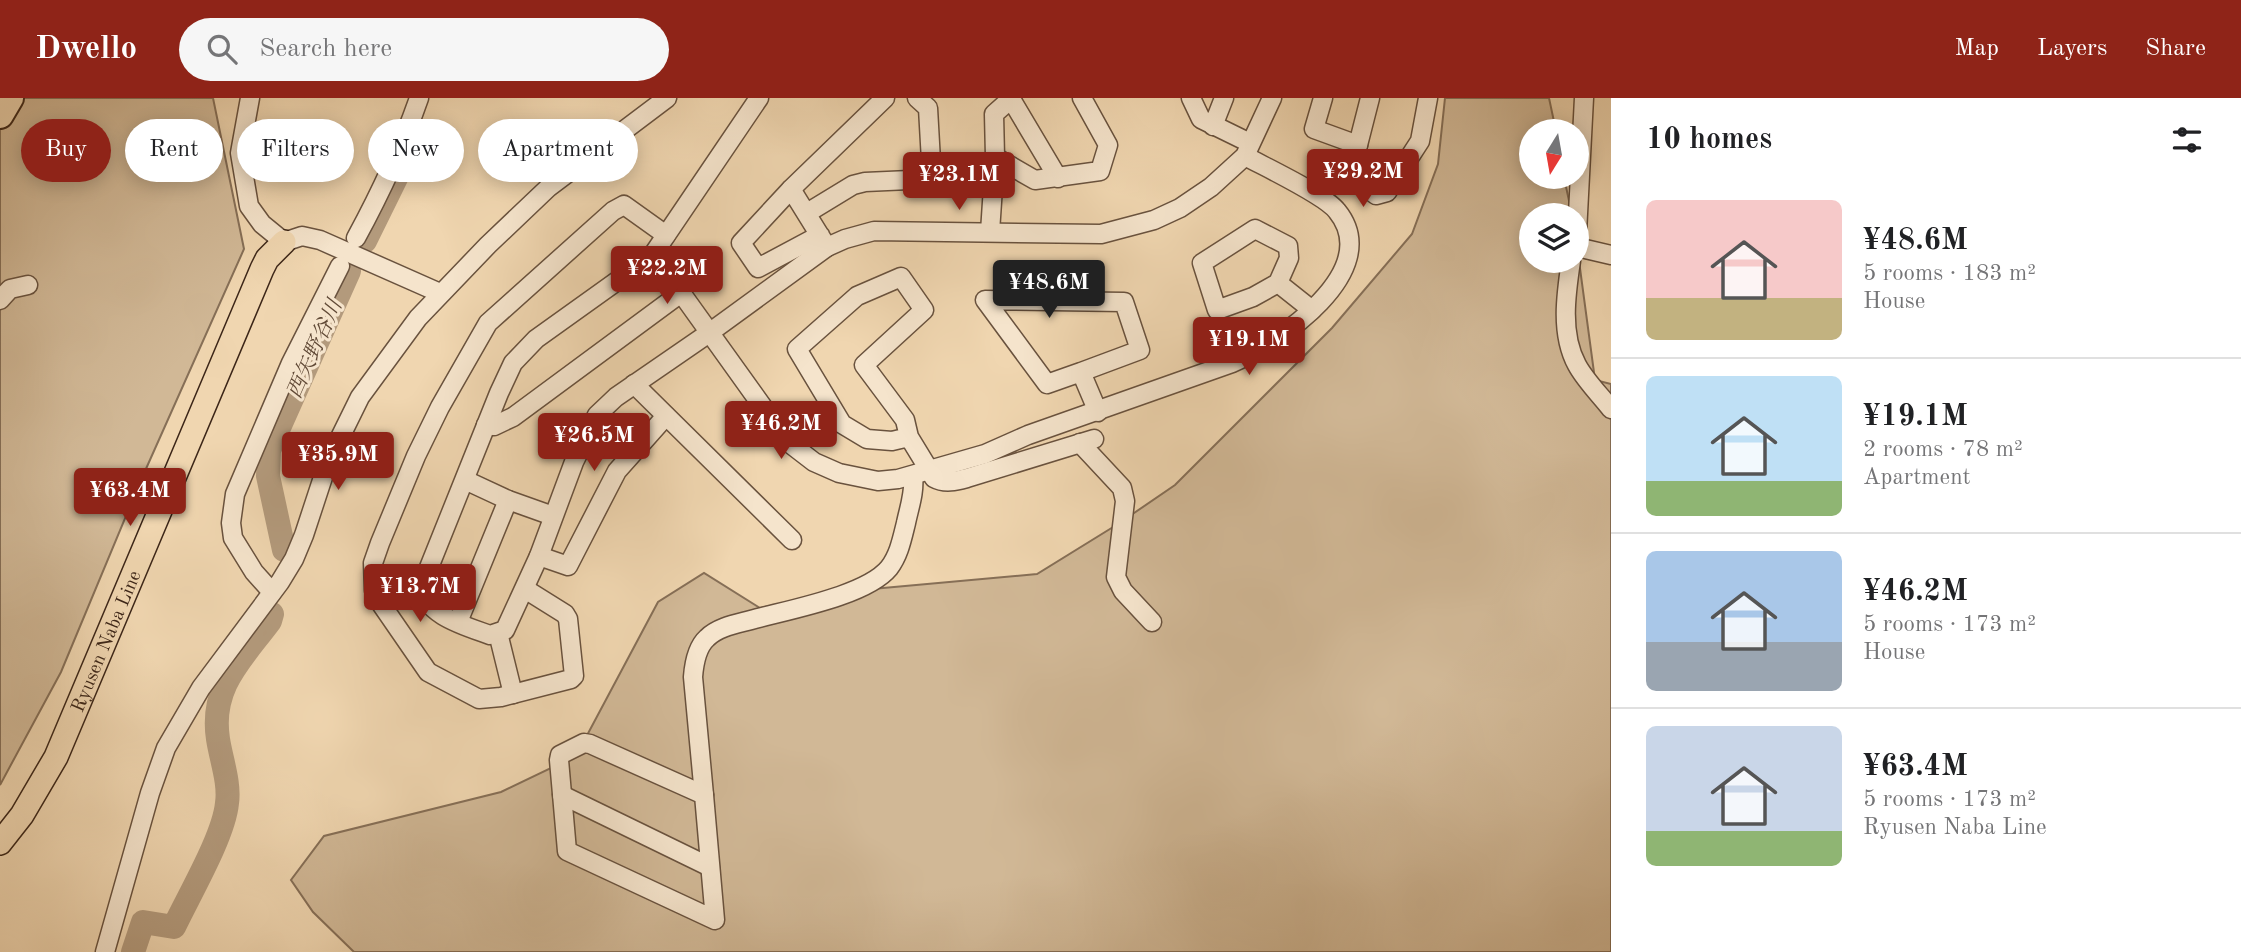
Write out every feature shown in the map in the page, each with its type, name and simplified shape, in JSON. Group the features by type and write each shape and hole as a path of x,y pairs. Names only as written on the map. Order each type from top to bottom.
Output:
{"highway":[{"path":"0,115 10,98"}],"main road":[{"name":"Ryusen Naba Line","path":"0,843 22,815 56,757 262,269 267,259 284,242"}],"street":[{"path":"250,98 240,153 249,206 262,224 284,242 302,236 320,240 440,293"},
{"path":"356,238 382,192 419,98"},
{"path":"105,952 150,793 166,748 201,688 272,592 300,546 328,462 348,418 399,341 440,293 549,187 667,98"},
{"path":"758,98 652,256 536,338 507,375 422,585 423,594 432,609 490,635 505,630 539,556 574,462 597,415 634,384 709,333 824,241"},
{"path":"885,98 791,189 741,243 758,268 824,241 845,239 874,231 1101,234 1141,224 1180,208 1211,187 1247,150 1272,98"},
{"path":"807,213 853,185 932,179 928,108 917,98"},
{"path":"990,232 995,157 993,114 1012,98 1058,178"},
{"path":"995,157 1035,180 1100,171 1108,145 1082,98"},
{"path":"652,256 788,442 814,462 859,479 878,481 921,474 1256,353 1299,324 1334,285 1346,261 1348,236 1336,209 1201,119 1191,98"},
{"path":"1213,126 1224,98"},
{"path":"1323,98 1314,129 1358,145"},
{"path":"1370,98 1350,175 1376,195 1387,192 1420,141 1428,98"},
{"path":"1578,203 1584,98"},
{"path":"791,189 824,241"},
{"path":"525,589 565,614 575,670 571,679 488,700 479,699 428,672 377,598 373,578 375,555 416,456 440,407 488,323 613,211 624,205 666,235"},
{"path":"1255,229 1288,246 1289,258 1278,283 1253,297 1217,310 1202,263 1255,229"},
{"path":"1589,249 1611,255"},
{"path":"272,592 254,572 233,538 230,523 234,501 257,449 265,421 340,266"},
{"path":"1571,273 1566,302 1569,347 1578,366 1611,409"},
{"path":"704,794 590,744 584,743 560,755 567,852 715,920 694,665 706,638 725,627 869,585 889,568 898,552 913,492 921,474 905,420 864,365 924,310 901,277 857,296 797,349 842,424 867,439 885,441 909,437"},
{"path":"1278,283 1312,310"},
{"path":"0,300 10,289 27,285"},
{"path":"486,425 494,426 513,417 681,293"},
{"path":"985,300 1124,302 1140,349 1081,372 1046,384 985,300"},
{"path":"1081,372 1098,412"},
{"path":"634,384 792,540"},
{"path":"539,556 568,566 617,471 666,416"},
{"path":"921,474 940,481 959,480 1087,441 1122,488 1125,501 1116,577 1123,591 1152,622"},
{"path":"465,480 508,500 554,516"},
{"path":"458,622 508,500"},
{"path":"498,633 513,694"},
{"path":"562,795 710,867"}],"shaded area":[{"path":"0,98 213,98 217,119 125,119 125,182 223,182 223,147 244,249 141,480 61,672 0,785"},
{"path":"1445,98 1549,98 1553,119 1519,119 1519,189 1567,189 1569,203 1519,203 1519,273 1581,273 1595,380 1611,384 1611,952 354,952 313,912 291,880 324,836 501,792 576,756 658,602 704,573 760,608 850,591 1037,574 1118,524 1175,485 1332,328 1412,234 1438,164"}],"waterway":[{"name":"西矢野谷川","path":"365,241 394,182"},
{"name":"西矢野谷川","path":"284,550 268,476 269,450 349,271"},
{"name":"西矢野谷川","path":"133,952 143,922 174,927 220,832 228,795 218,739 219,704 230,675 270,621 272,614"}]}
